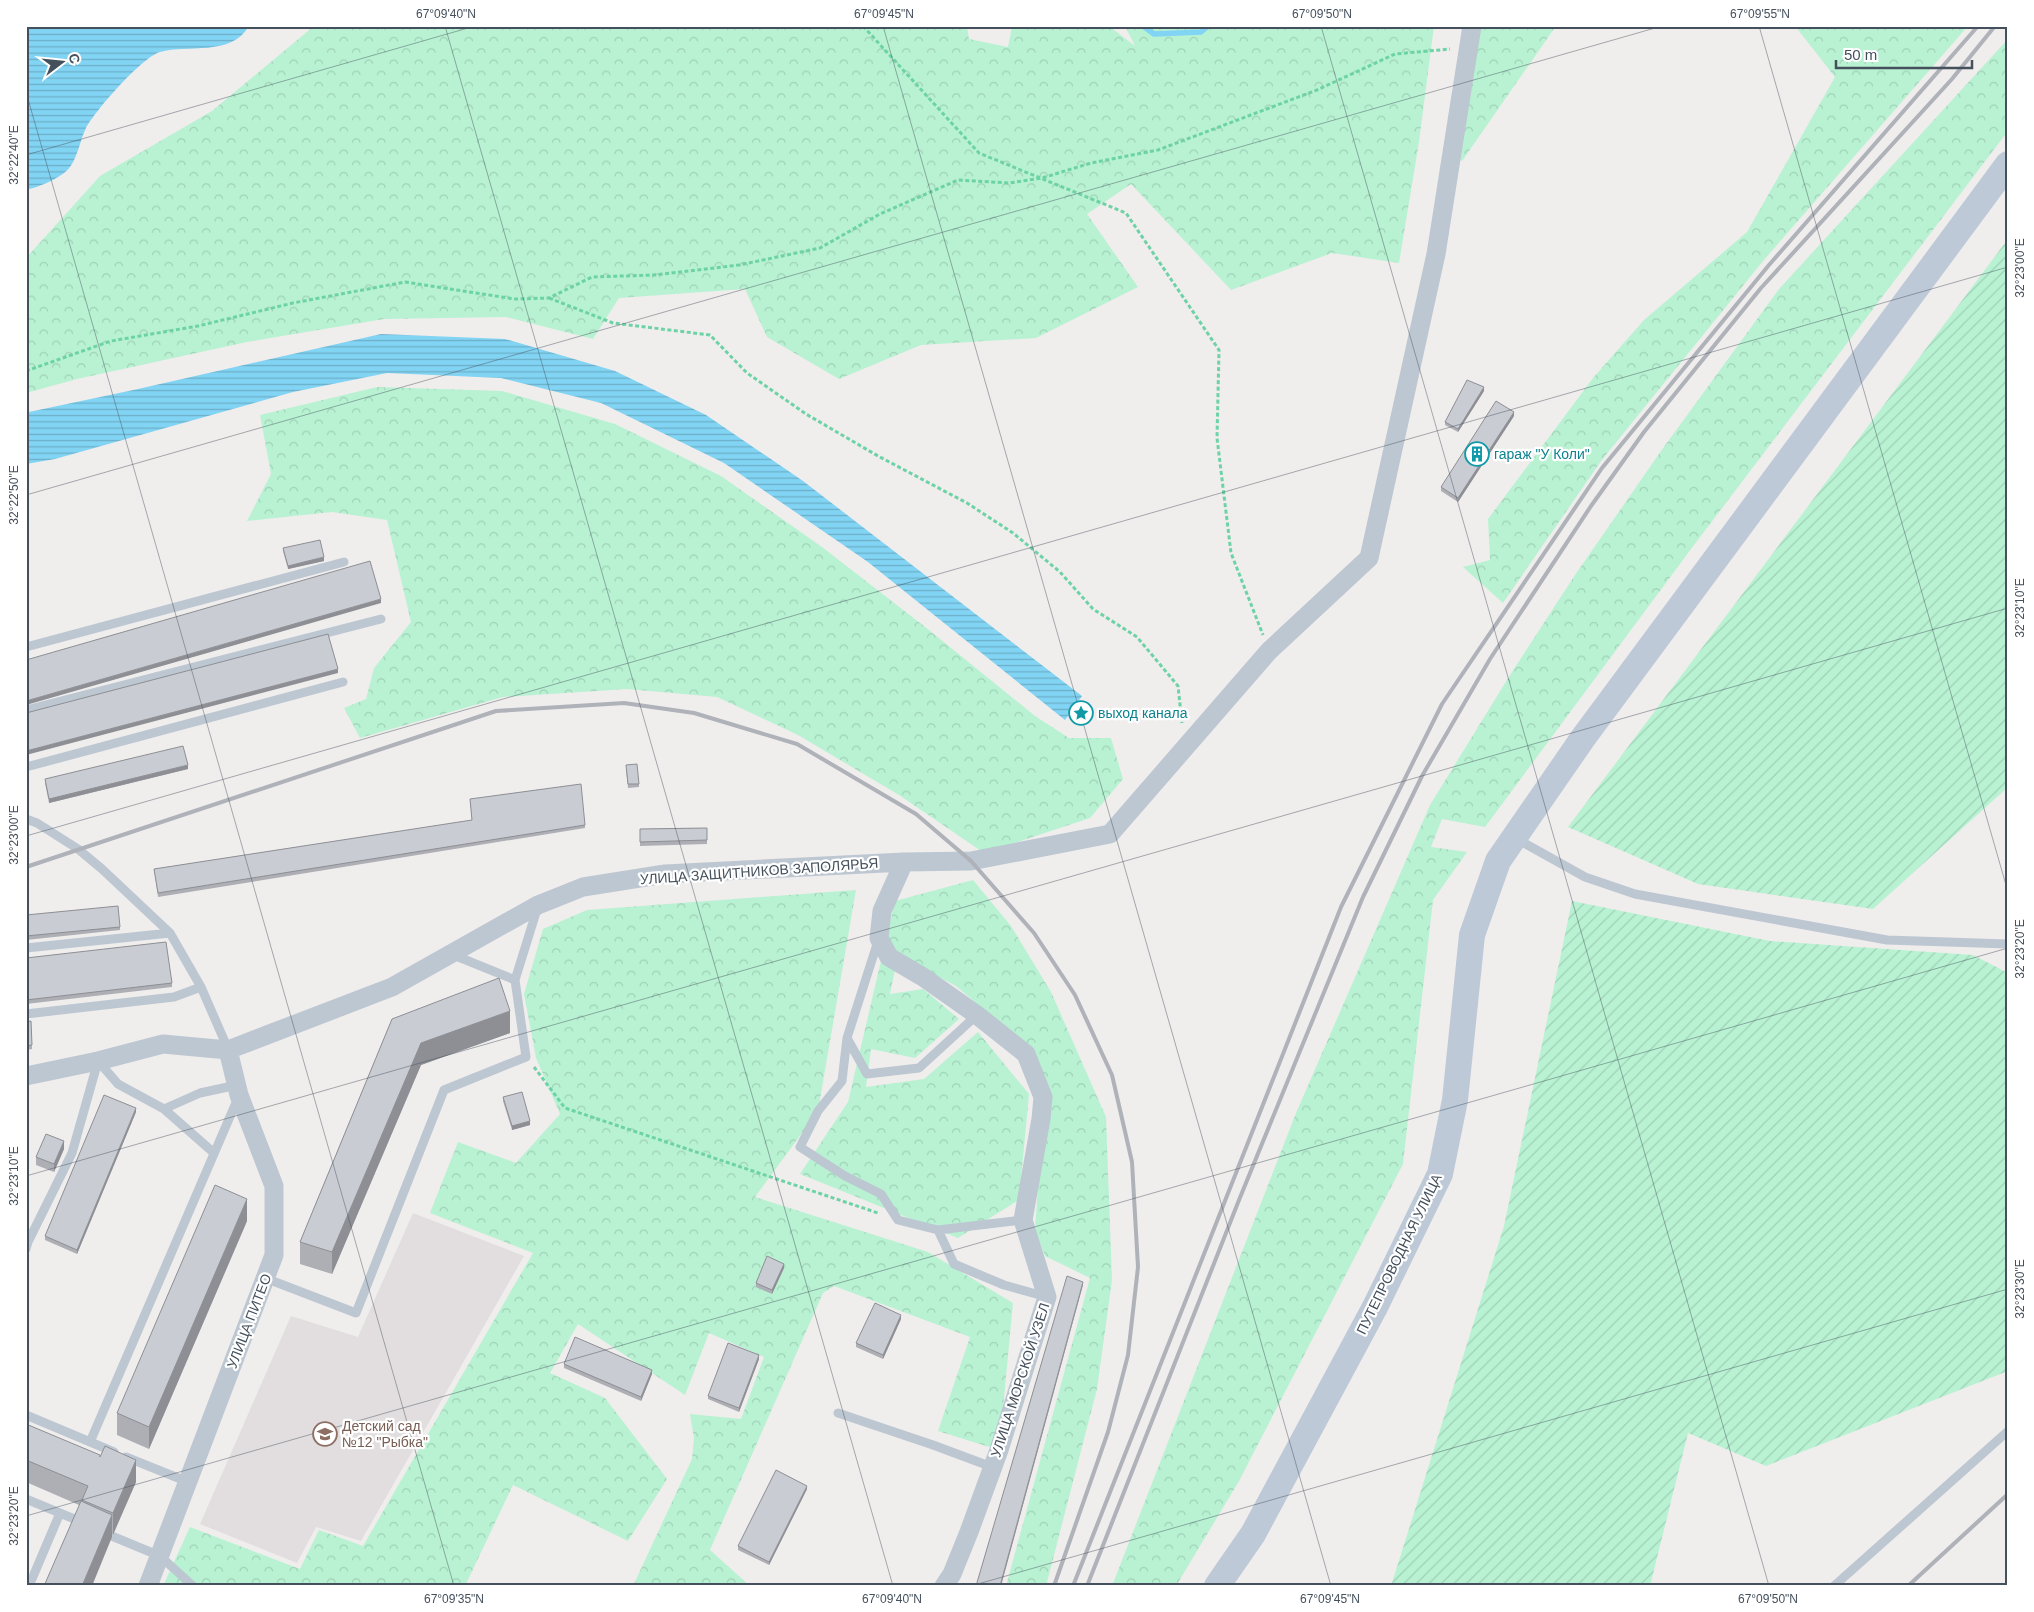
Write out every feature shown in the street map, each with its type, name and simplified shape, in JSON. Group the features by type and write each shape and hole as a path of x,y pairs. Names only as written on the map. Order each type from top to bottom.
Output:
{"main road":[{"name":"ПУТЕПРОВОДНАЯ УЛИЦА","path":"1218,1586 1253,1534 1375,1307 1440,1174 1455,1100 1472,935 1498,862 1583,738 2008,164"}],"street":[{"name":"УЛИЦА ЗАЩИТНИКОВ ЗАПОЛЯРЬЯ","path":"26,1076 98,1061 163,1044 228,1050 392,987 538,904 583,887 665,874 904,862 971,861 1110,834 1269,651 1369,558 1436,254 1472,26"},
{"path":"879,938 882,911 904,862"},
{"name":"УЛИЦА МОРСКОЙ УЗЕЛ","path":"879,938 889,957 923,977 977,1015 1026,1054 1043,1097 1042,1119 1023,1220 1046,1297 992,1467 969,1532 952,1574 944,1586"},
{"name":"УЛИЦА ПИТЕО","path":"148,1586 274,1255 274,1186 238,1090 228,1050"}],"lane":[{"path":"26,646 344,562"},
{"path":"26,710 381,618"},
{"path":"26,767 343,682"},
{"path":"26,819 37,823 78,849 170,933 201,988 228,1050"},
{"path":"1515,837 1585,877 1635,894 1887,940 2008,944"},
{"path":"265,1278 356,1313 444,1090 526,1057 515,980 538,904"},
{"path":"26,948 170,933"},
{"path":"879,938 847,1038 842,1081 818,1111 800,1147 845,1176 881,1194 898,1220 938,1230 1023,1220"},
{"path":"450,954 515,980"},
{"path":"26,1014 174,997 201,988"},
{"path":"847,1038 867,1074 918,1068 977,1015"},
{"path":"98,1061 118,1084 164,1109 214,1153"},
{"path":"26,1250 28,1242 72,1153 98,1061"},
{"path":"90,1442 214,1153 238,1090 200,1093 164,1109"},
{"path":"938,1230 954,1264 1004,1285 1046,1297"},
{"path":"838,1413 992,1467"},
{"path":"26,1416 188,1482"},
{"path":"1834,1586 2008,1431"},
{"path":"26,1500 160,1556 193,1586"},
{"path":"29,1586 60,1513"}],"path":[{"path":"863,26 980,152 1126,213 1219,350 1217,438 1231,553 1269,651"},
{"path":"549,298 592,277 655,275 739,266 820,248 880,214 958,180 1009,183 1042,178 1091,163 1158,150 1317,90 1395,54 1468,48"},
{"path":"26,370 111,341 198,326 293,303 405,282 515,299 549,298 613,323 710,335 747,373 806,414 878,456 967,503 1013,533 1060,572 1093,609 1137,637 1178,686 1184,748"},
{"path":"526,1057 565,1108 898,1220"}],"shaded area":[{"path":"413,1213 524,1256 361,1541 316,1527 297,1563 200,1524 291,1316 358,1337"}],"green space":[{"path":"314,26 967,26 969,39 1008,47 1012,26 1109,26 1135,46 1125,26 1434,26 1419,142 1399,263 1332,253 1231,290 1131,184 1087,214 1138,287 1036,338 921,345 839,379 767,337 745,289 619,298 593,339 506,317 384,319 247,342 77,379 26,393 26,258 100,176 212,111"},
{"path":"1479,26 1556,26 1462,161 1456,159"},
{"path":"1795,26 1968,26 1763,261 1601,461 1503,603 1463,567 1490,560 1488,519 1593,378 1644,320 1747,232 1835,77"},
{"path":"2008,39 2008,131 1691,549 1485,827 1442,819 1431,847 1467,852 1433,900 1403,1164 1239,1481 1176,1586 1112,1586 1296,1113 1430,805 1510,675 1575,575 1661,451 1779,289"},
{"path":"2008,239 2008,787 1873,909 1698,884 1568,827"},
{"path":"377,387 502,391 615,424 721,476 822,547 1035,716 1069,738 1111,738 1123,779 1090,818 984,853 899,795 798,735 717,697 627,689 503,697 360,738 344,708 366,699 374,668 411,622 387,520 332,512 247,521 271,474 260,415"},
{"path":"973,880 1011,926 1051,992 1106,1117 1112,1280 1097,1389 1046,1586 1006,1586 1090,1278 1045,1256 1035,1231 1038,1187 1051,1098 1031,1049 956,986 898,955 890,994 923,989 959,1019 915,1058 871,1049 866,1087 924,1079 978,1032 1029,1094 1019,1200 958,1238 800,1174 848,1102 895,901"},
{"path":"856,890 818,1111 755,1197 928,1252 1013,1303 999,1450 938,1431 970,1337 834,1286 823,1293 710,1550 749,1585 633,1586 692,1459 694,1438 690,1414 741,1419 764,1357 709,1333 685,1395 578,1324 550,1373 605,1398 667,1479 628,1541 513,1485 465,1586 163,1586 190,1527 300,1569 319,1530 363,1546 533,1253 430,1213 458,1142 516,1163 560,1114 536,1058 524,994 543,929 587,910"},
{"path":"1572,901 1770,941 1973,955 2008,973 2008,1371 1766,1466 1688,1433 1650,1586 1391,1586 1504,1226"}],"water":[{"path":"26,26 249,26 241,36 220,46 171,50 152,56 120,85 91,120 70,167 62,175 50,182 26,190"},
{"path":"381,334 505,339 615,371 706,415 803,481 1082,696 1065,720 868,562 724,463 601,403 501,378 387,373 293,392 55,459 26,464 26,413"}],"building":[{"path":"1467,380 1484,387 1458,429 1445,422"},
{"name":"гараж \"У Коли\"","path":"1496,401 1514,412 1458,498 1441,487"},
{"path":"320,540 324,557 288,566 283,548"},
{"path":"370,561 381,599 26,701 26,660"},
{"path":"328,634 338,669 26,751 26,713"},
{"path":"183,746 188,765 49,799 45,779"},
{"path":"637,764 639,784 628,784 626,765"},
{"path":"581,784 585,825 158,893 154,869 472,820 470,799"},
{"path":"707,828 707,840 640,842 640,829"},
{"path":"118,906 120,927 26,936 26,915"},
{"path":"166,942 172,983 26,1000 26,958"},
{"path":"499,978 510,1011 421,1043 332,1252 300,1242 392,1019"},
{"path":"31,1021 32,1045 26,1046 26,1022"},
{"path":"522,1092 530,1121 512,1126 503,1097"},
{"path":"104,1095 136,1108 77,1250 45,1236"},
{"path":"46,1134 64,1141 54,1164 36,1157"},
{"path":"215,1185 247,1199 149,1427 117,1413"},
{"path":"767,1256 784,1264 772,1290 756,1283"},
{"path":"1067,1276 1083,1282 1000,1586 976,1586"},
{"path":"875,1303 901,1315 883,1355 856,1343"},
{"path":"575,1337 652,1370 641,1397 564,1364"},
{"path":"728,1343 759,1355 739,1408 708,1396"},
{"path":"26,1424 100,1455 100,1457 105,1446 136,1460 113,1513 82,1500 88,1486 26,1460"},
{"path":"776,1470 807,1486 769,1562 738,1546"},
{"path":"81,1501 112,1515 82,1586 44,1586"}],"waterway":[{"path":"1143,26 1154,34 1201,32 1208,26"}],"railway":[{"path":"1073,1586 1341,907 1442,704 1602,468 1769,265 1978,26"},
{"path":"1087,1586 1239,1200 1363,897 1422,776 1490,659 1591,506 1644,432 1761,288 1952,79 1995,26"},
{"path":"26,867 496,711 624,703 694,713 797,744 916,814 971,861 1034,933 1075,995 1112,1075 1132,1162 1138,1267 1128,1355 1108,1432 1054,1586"},
{"path":"1908,1586 2008,1494"}],"place":[{"name":"гараж \"У Коли\"","path":"1477,454"},
{"name":"выход канала","path":"1081,713"},
{"name":"Детский сад №12 \"Рыбка\"","path":"325,1434"}]}
